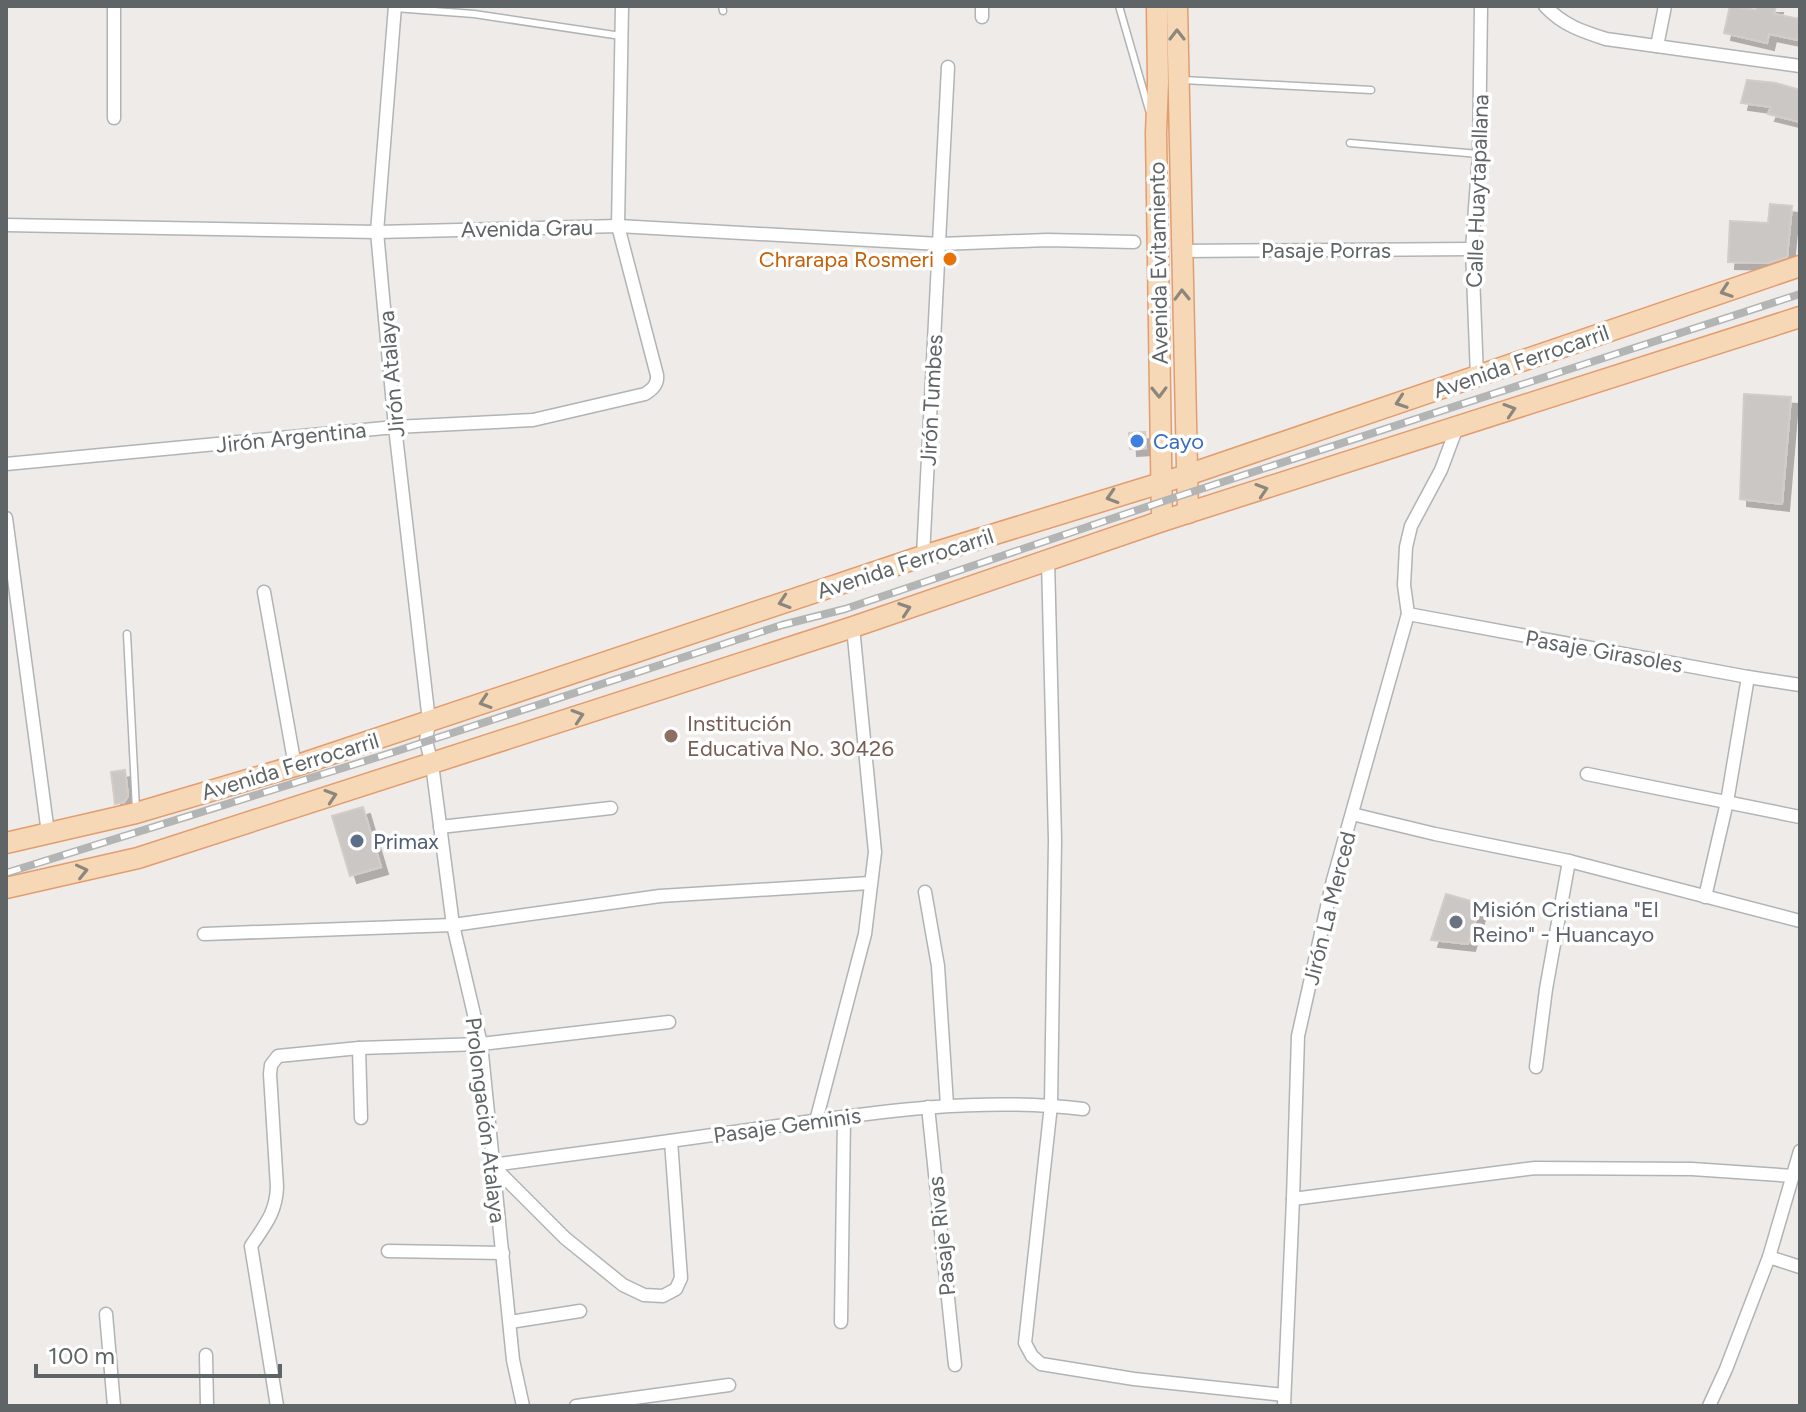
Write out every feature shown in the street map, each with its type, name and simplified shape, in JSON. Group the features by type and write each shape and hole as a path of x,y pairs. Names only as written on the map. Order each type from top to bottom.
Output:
{"main road":[{"name":"Avenida Evitamiento","path":"1157,6 1162,521"},
{"name":"Avenida Evitamiento","path":"1177,6 1188,513"},
{"name":"Avenida Ferrocarril","path":"6,843 136,813 428,731 923,556 1187,475 1800,266"},
{"name":"Avenida Ferrocarril","path":"6,888 138,858 853,627 1162,521 1800,317"}],"street":[{"path":"114,6 114,118"},
{"path":"618,226 622,6"},
{"name":"Calle Huaytapallana","path":"1477,376 1472,249 1479,154 1481,6"},
{"path":"1545,6 1559,20 1606,39 1800,66"},
{"path":"1657,46 1665,6"},
{"name":"Jirón Atalaya","path":"395,7 377,232 428,731"},
{"name":"Jirón Tumbes","path":"923,556 948,67"},
{"name":"Avenida Grau","path":"6,225 377,232 618,226 940,244 1047,240 1134,242"},
{"name":"Jirón Argentina","path":"6,464 395,427 533,420 645,394 658,381 618,226"},
{"name":"Pasaje Porras","path":"1181,251 1472,249"},
{"name":"Jirón La Merced","path":"1284,1400 1298,1036 1333,880 1408,614 1404,585 1406,547 1411,526 1441,470 1457,427"},
{"path":"6,518 48,833"},
{"path":"1048,560 1055,840 1051,1105 1025,1343 1041,1364 1284,1400"},
{"path":"264,592 295,766"},
{"name":"Pasaje Girasoles","path":"1408,614 1800,685"},
{"path":"816,1121 865,934 875,852 853,627"},
{"path":"1705,897 1727,802 1748,677"},
{"name":"Prolongación Atalaya","path":"428,731 453,925 481,1044 513,1360 523,1406"},
{"path":"1587,774 1800,817"},
{"path":"440,827 611,808"},
{"path":"1352,814 1569,861 1800,921"},
{"path":"1536,1067 1546,989 1569,861"},
{"path":"204,934 453,925 660,896 870,883"},
{"path":"925,892 938,966 947,1105"},
{"path":"277,1406 251,1246 276,1205 270,1074 271,1065 278,1056 359,1048 481,1044 669,1022"},
{"path":"359,1048 361,1118"},
{"name":"Pasaje Geminis","path":"492,1165 947,1105 1051,1105 1083,1109"},
{"name":"Pasaje Rivas","path":"928,1107 955,1365"},
{"path":"841,1322 844,1117"},
{"path":"492,1165 565,1238 623,1285 644,1295 663,1296 676,1289 681,1278 671,1141"},
{"path":"1709,1406 1769,1257 1800,1151"},
{"path":"1293,1199 1535,1168 1692,1169 1793,1176"},
{"path":"388,1251 503,1253"},
{"path":"1769,1257 1800,1267"},
{"path":"510,1322 580,1311"},
{"path":"106,1314 114,1406"},
{"path":"206,1355 207,1406"},
{"path":"576,1406 729,1385"}],"lane":[{"path":"1119,6 1156,133"},
{"path":"395,7 474,14 621,36"},
{"path":"1177,80 1371,90"},
{"path":"1350,143 1479,154"},
{"path":"127,634 136,813"}],"building":[{"path":"1730,6 1756,10 1757,6 1776,6 1774,14 1800,19 1798,40 1769,34 1767,43 1724,33"},
{"path":"1747,80 1776,83 1800,90 1800,122 1768,114 1771,107 1741,103"},
{"path":"1770,204 1792,206 1787,257 1767,263 1728,262 1730,221 1768,223"},
{"path":"1744,394 1791,397 1782,504 1740,499"},
{"name":"Cayo","path":"1145,432 1146,448 1130,449 1129,433"},
{"path":"125,770 128,796 124,802 115,804 111,772"},
{"name":"Primax","path":"363,807 381,867 350,876 332,816"},
{"name":"Misión Cristiana \"El Reino\" - Huancayo","path":"1446,894 1481,904 1468,944 1431,940"}],"railway":[{"path":"6,873 397,751 782,625 845,609 1161,502 1800,294"}],"place":[{"name":"Chrarapa Rosmeri","path":"950,259"},
{"name":"Cayo","path":"1137,441"},
{"name":"Institución Educativa No. 30426","path":"671,736"},
{"name":"Primax","path":"357,841"},
{"name":"Misión Cristiana \"El Reino\" - Huancayo","path":"1456,922"}]}
